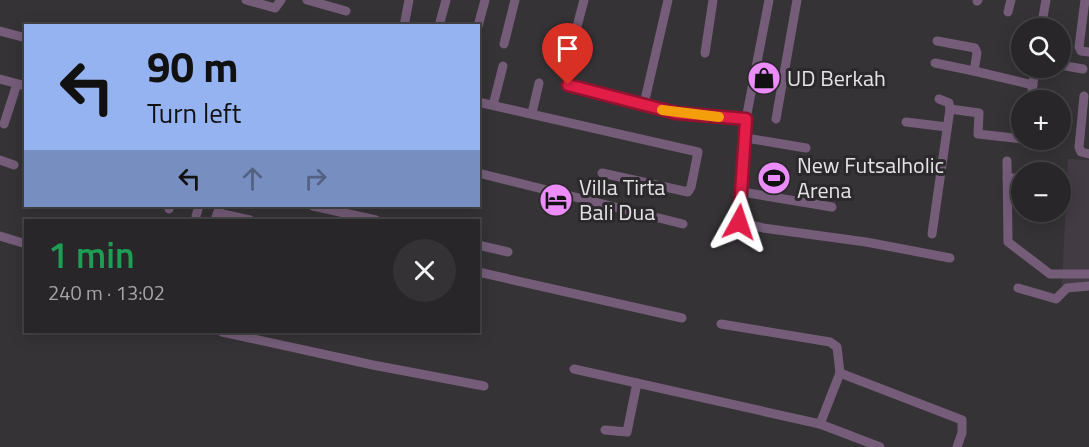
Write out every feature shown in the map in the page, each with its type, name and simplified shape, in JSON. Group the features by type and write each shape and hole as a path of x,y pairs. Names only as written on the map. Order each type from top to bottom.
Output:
{"street":[{"path":"246,0 275,8 281,0"},
{"path":"307,0 346,11"},
{"path":"404,24 409,0"},
{"path":"440,24 446,0"},
{"path":"479,24 485,0"},
{"path":"504,44 515,0"},
{"path":"567,64 584,0"},
{"path":"644,104 668,0"},
{"path":"705,53 712,0"},
{"path":"769,0 746,119 739,222 763,228 866,242 950,258"},
{"path":"776,119 797,0"},
{"path":"1008,12 1011,0"},
{"path":"1043,18 1046,0"},
{"path":"1085,0 1078,47 1081,51 1089,52"},
{"path":"0,31 24,37"},
{"path":"937,41 975,48 977,53 974,71"},
{"path":"935,63 1033,86"},
{"path":"493,105 503,66"},
{"path":"1071,67 1083,69"},
{"path":"1032,90 1034,78"},
{"path":"0,79 21,85 4,124"},
{"path":"532,113 539,83"},
{"path":"568,85 676,113 746,119"},
{"path":"1084,96 1079,147 1081,152 1089,154"},
{"path":"932,234 950,109 949,103 939,99"},
{"path":"480,102 698,152 688,192 602,172"},
{"path":"950,109 979,113 978,134 1011,138"},
{"path":"906,122 947,127"},
{"path":"746,138 806,148"},
{"path":"0,160 14,165"},
{"path":"1007,161 1008,242 1050,274 1089,274"},
{"path":"480,173 683,224"},
{"path":"742,192 832,207"},
{"path":"196,216 199,207"},
{"path":"318,207 372,219"},
{"path":"218,213 245,219"},
{"path":"0,236 24,243"},
{"path":"480,245 508,252"},
{"path":"480,272 682,318"},
{"path":"1018,288 1056,299 1067,288 1089,286"},
{"path":"721,324 830,342 837,347 840,373 820,424"},
{"path":"227,333 373,365 484,386"},
{"path":"574,369 820,424 880,447"},
{"path":"840,373 962,420 962,433 957,447"},
{"path":"604,430 627,432 637,383"}],"shaded area":[{"path":"1068,159 1089,160 1089,286 1062,285 1065,222 1071,222 1071,162 1068,162"}],"slow traffic":[{"path":"662,110 719,117"}],"place":[{"name":"UD Berkah","path":"764,78"},
{"name":"New Futsalholic Arena","path":"774,178"},
{"name":"Villa Tirta Bali Dua","path":"556,200"}],"route":[{"path":"568,85 676,113 746,119 739,222"}]}
